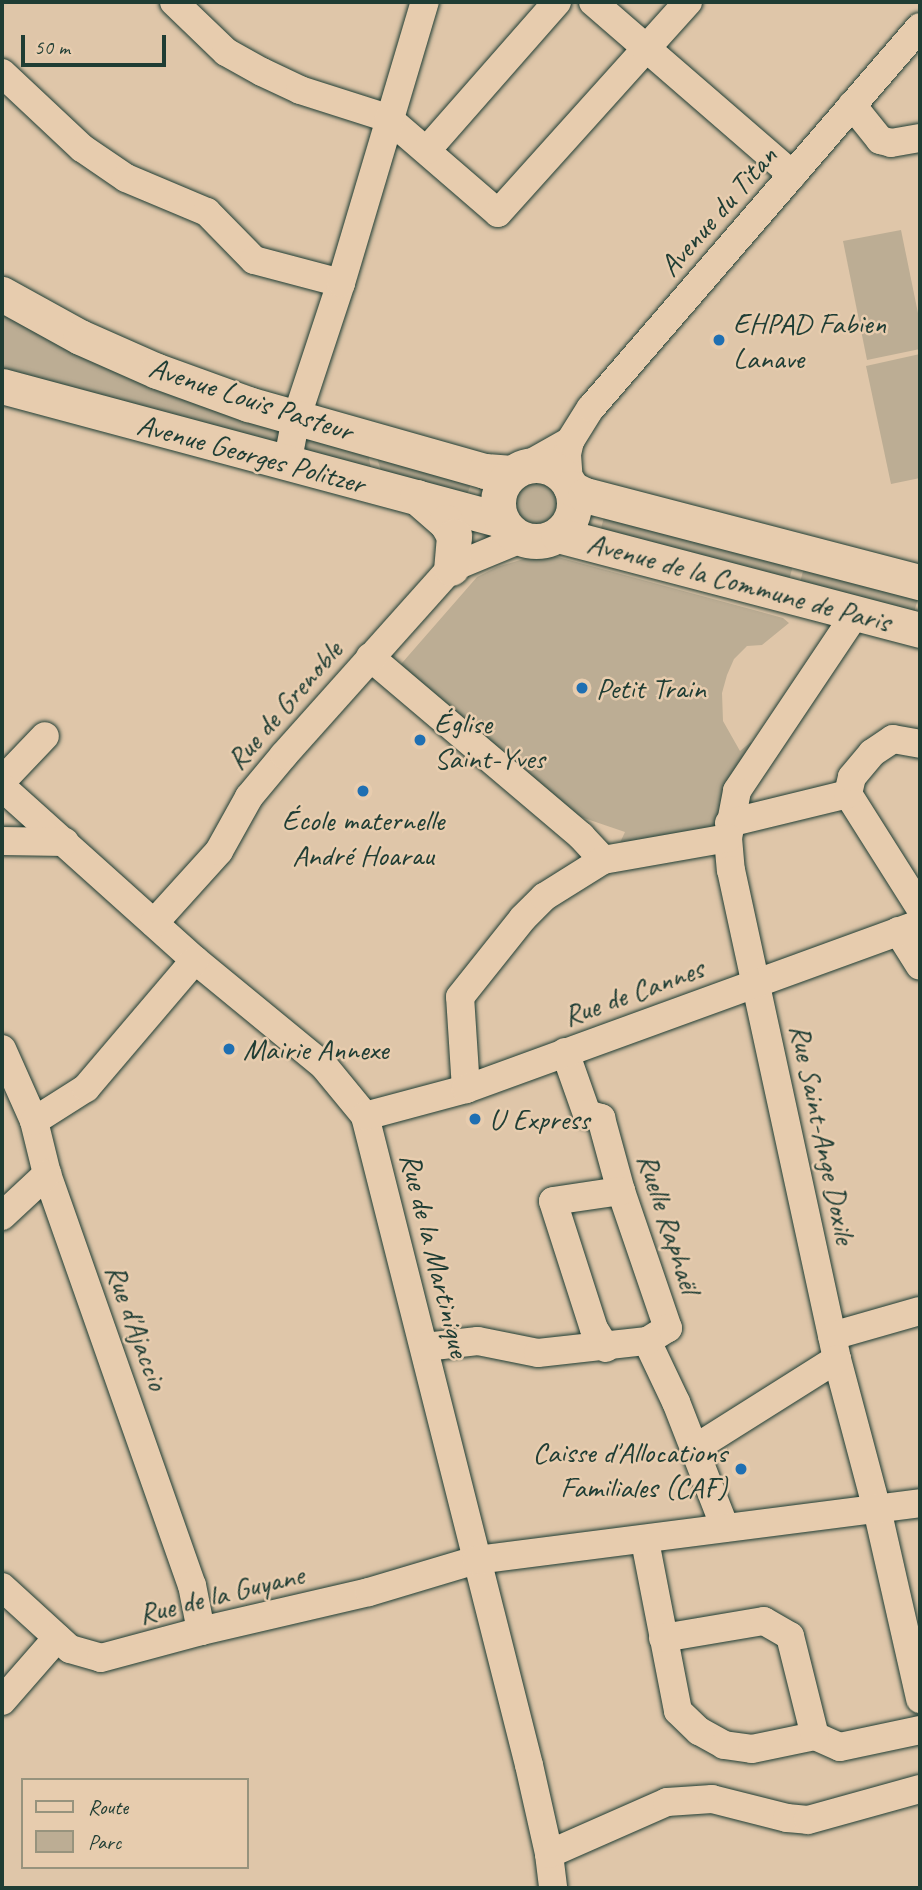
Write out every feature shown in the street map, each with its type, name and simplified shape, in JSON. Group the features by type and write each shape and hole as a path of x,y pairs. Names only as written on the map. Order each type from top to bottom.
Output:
{"main road":[{"name":"Avenue Louis Pasteur","path":"2,294 80,337 157,371 296,419 485,471 519,470"},
{"name":"Avenue Georges Politzer","path":"2,386 417,498 504,535"},
{"path":"546,466 562,475 570,486 573,514 558,536 540,542 504,535 499,495 519,470 546,466"},
{"name":"Avenue de la Commune de Paris","path":"570,486 586,495 920,582"},
{"path":"417,498 446,522 454,536 452,568"},
{"name":"Avenue de la Commune de Paris","path":"558,536 920,630"}],"street":[{"path":"174,2 226,52 262,72 300,90 388,118 498,213 688,2"},
{"path":"292,465 289,454 296,419 341,283 388,118 425,2"},
{"path":"426,150 557,2"},
{"path":"593,2 793,175"},
{"name":"Avenue du Titan","path":"570,486 566,454 570,441 591,408 920,27"},
{"path":"2,73 82,148 126,178 207,212 254,260 341,283"},
{"path":"852,105 880,140 891,143 920,138"},
{"name":"Avenue du Titan","path":"519,470 570,441"},
{"name":"Rue de Grenoble","path":"154,923 219,850 249,797 370,657 452,568 504,535"},
{"name":"Rue Saint-Ange Doxile","path":"856,613 737,791 728,830 732,870 835,1347 915,1654 920,1699"},
{"path":"370,657 581,836 603,860"},
{"path":"2,781 45,736"},
{"path":"920,744 893,739 872,753 852,777 848,794 920,908"},
{"name":"Rue de la Martinique","path":"2,787 195,960 324,1066 365,1116 425,1347 549,1854 553,1888"},
{"path":"466,1089 460,997 523,918 544,897 603,860 728,830 848,794"},
{"path":"2,841 65,842"},
{"path":"909,928 920,966"},
{"name":"Rue de Cannes","path":"365,1116 466,1089 909,928"},
{"path":"34,1121 86,1088 195,960"},
{"name":"Rue d'Ajaccio","path":"2,1049 34,1121 47,1174 192,1585 201,1631"},
{"name":"Ruelle Raphaël","path":"565,1052 587,1114 601,1118 621,1191 668,1328 647,1342"},
{"path":"2,1216 47,1174"},
{"path":"607,1348 594,1329 553,1201 621,1191"},
{"path":"694,1449 835,1347 920,1311"},
{"path":"425,1347 478,1341 538,1353 647,1342 725,1528"},
{"name":"Rue de la Guyane","path":"2,1587 70,1649 100,1658 201,1631 369,1592 477,1560 645,1541 920,1503"},
{"path":"645,1541 678,1712 699,1731 724,1745 752,1749 815,1736 840,1747 920,1730"},
{"path":"663,1638 764,1620 790,1636 815,1736"},
{"path":"2,1701 57,1639"},
{"path":"549,1854 667,1802 712,1799 787,1818 808,1820 920,1789"}],"green space":[{"path":"901,230 920,323 920,349 867,360 843,241"},
{"path":"2,299 281,423 282,439 268,448 2,373"},
{"path":"920,354 920,478 891,484 866,366"},
{"path":"303,436 371,447 369,459 373,476 305,459"},
{"path":"377,458 474,476 465,500 384,480"},
{"path":"539,477 549,481 557,489 561,504 557,519 549,527 529,531 519,527 511,519 507,499 511,489 519,481"},
{"path":"607,506 795,556 787,586 599,536"},
{"path":"543,553 783,618 789,623 762,645 747,646 734,659 727,675 722,693 723,721 740,751 751,742 754,748 718,830 616,851 625,832 578,816 395,671 477,577 497,567"},
{"path":"806,560 920,591 912,619 798,588"}],"place":[{"name":"EHPAD Fabien Lanave","path":"719,340"},
{"name":"Petit Train","path":"582,688"},
{"name":"Église Saint-Yves","path":"420,740"},
{"name":"École maternelle André Hoarau","path":"363,791"},
{"name":"Mairie Annexe","path":"229,1049"},
{"name":"U Express","path":"475,1119"},
{"name":"Caisse d'Allocations Familiales (CAF)","path":"741,1469"}]}
